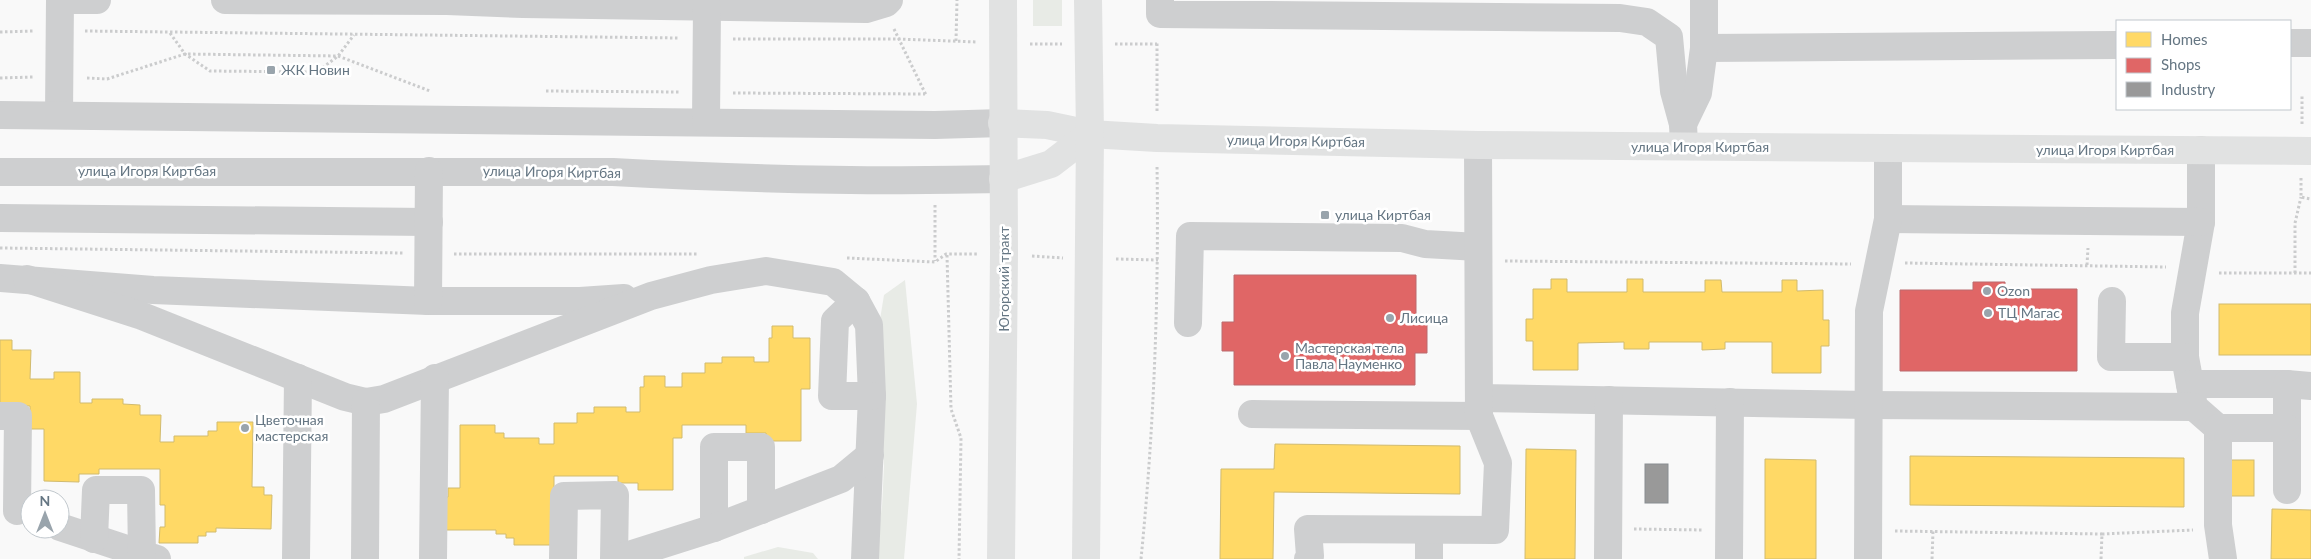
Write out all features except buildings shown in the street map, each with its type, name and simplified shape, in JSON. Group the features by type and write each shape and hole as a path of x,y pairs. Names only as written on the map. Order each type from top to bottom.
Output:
{"main road":[{"name":"Югорский тракт","path":"1001,559 1004,253 1003,0"},
{"path":"1086,559 1090,134 1088,0"},
{"name":"улица Игоря Киртбая","path":"1002,123 1047,125 1090,134 1157,138 1478,145 1684,135 1888,148 2311,151"},
{"name":"улица Игоря Киртбая","path":"1003,179 1051,164 1090,134"}],"street":[{"path":"59,114 60,0 97,0"},
{"path":"225,0 447,0 866,9 886,3 889,0"},
{"path":"1684,135 1698,93 1704,48 1704,0"},
{"path":"706,121 705,39 707,7"},
{"path":"1160,7 1619,9 1647,22 1669,37 1674,91 1684,135"},
{"path":"2291,43 2311,43"},
{"path":"1704,48 2116,45"},
{"name":"улица Игоря Киртбая","path":"0,115 59,114 936,125 1002,123"},
{"path":"1308,559 1310,556 1308,529 1495,530 1498,463 1479,407 1478,145"},
{"path":"1868,559 1869,311 1888,219 1888,148"},
{"path":"2201,150 2201,222 2185,313 2185,357 2192,396 2218,428 2218,525 2223,559"},
{"path":"428,301 430,171"},
{"name":"улица Игоря Киртбая","path":"0,172 613,172 696,177 915,180 1003,179"},
{"path":"0,218 429,222"},
{"path":"1888,219 2201,222"},
{"path":"1188,324 1190,236 1402,238 1425,244 1478,247"},
{"path":"27,279 142,316 345,397 366,402 384,399 584,311 711,280 766,271 833,282 856,301 869,325 872,396 864,559"},
{"path":"0,278 153,290 428,301 584,311"},
{"path":"142,316 144,301 153,290"},
{"path":"856,301 835,321 832,396 872,396"},
{"path":"2112,301 2111,357 2185,357"},
{"path":"296,559 298,378"},
{"path":"433,559 434,378"},
{"path":"1252,414 1479,407 1609,400 1868,405 2192,396 2299,385 2287,428 2287,490"},
{"path":"1608,559 1609,400"},
{"path":"365,559 366,402"},
{"path":"1729,559 1730,402"},
{"path":"0,416 18,416 16,511"},
{"path":"2218,428 2287,428"},
{"path":"714,528 714,447 761,446 761,510"},
{"path":"563,559 564,496 615,495 615,559 714,528 841,479 870,455"},
{"path":"70,531 94,539 149,557 141,490 96,490 94,539"},
{"path":"1429,530 1429,559"}],"path":[{"path":"956,41 957,0"},
{"path":"1142,559 1151,455 1158,260 1157,44 1160,7"},
{"path":"0,32 60,30 705,39 898,39 1002,44 1157,44"},
{"path":"170,32 185,54 210,71 317,72 338,56 354,34"},
{"path":"0,78 60,76 107,79 185,54 338,56 429,91 439,91"},
{"path":"538,91 925,94"},
{"path":"2294,272 2295,223 2301,197"},
{"path":"0,248 428,254 706,254"},
{"path":"845,258 935,262 946,254 1004,253 1046,258 1158,260"},
{"path":"946,254 951,409 961,438 959,559"},
{"path":"1608,528 1729,530"},
{"path":"1868,531 2102,534 2194,530"},
{"path":"1932,559 1933,531"},
{"path":"2101,559 2102,534"}],"shaded area":[{"path":"1033,0 1062,0 1062,26 1033,26"},
{"path":"905,280 917,404 904,559 874,559 882,507 884,466 877,338 884,295"},
{"path":"778,547 813,553 818,559 744,559 744,557"}],"place":[{"name":"ЖК Новин","path":"271,70"},
{"name":"улица Киртбая","path":"1325,215"},
{"name":"Ozon","path":"1987,291"},
{"name":"ТЦ Магас","path":"1988,313"},
{"name":"Лисица","path":"1390,318"},
{"name":"Мастерская тела Павла Науменко","path":"1285,356"},
{"name":"Цветочная мастерская","path":"245,428"}]}
